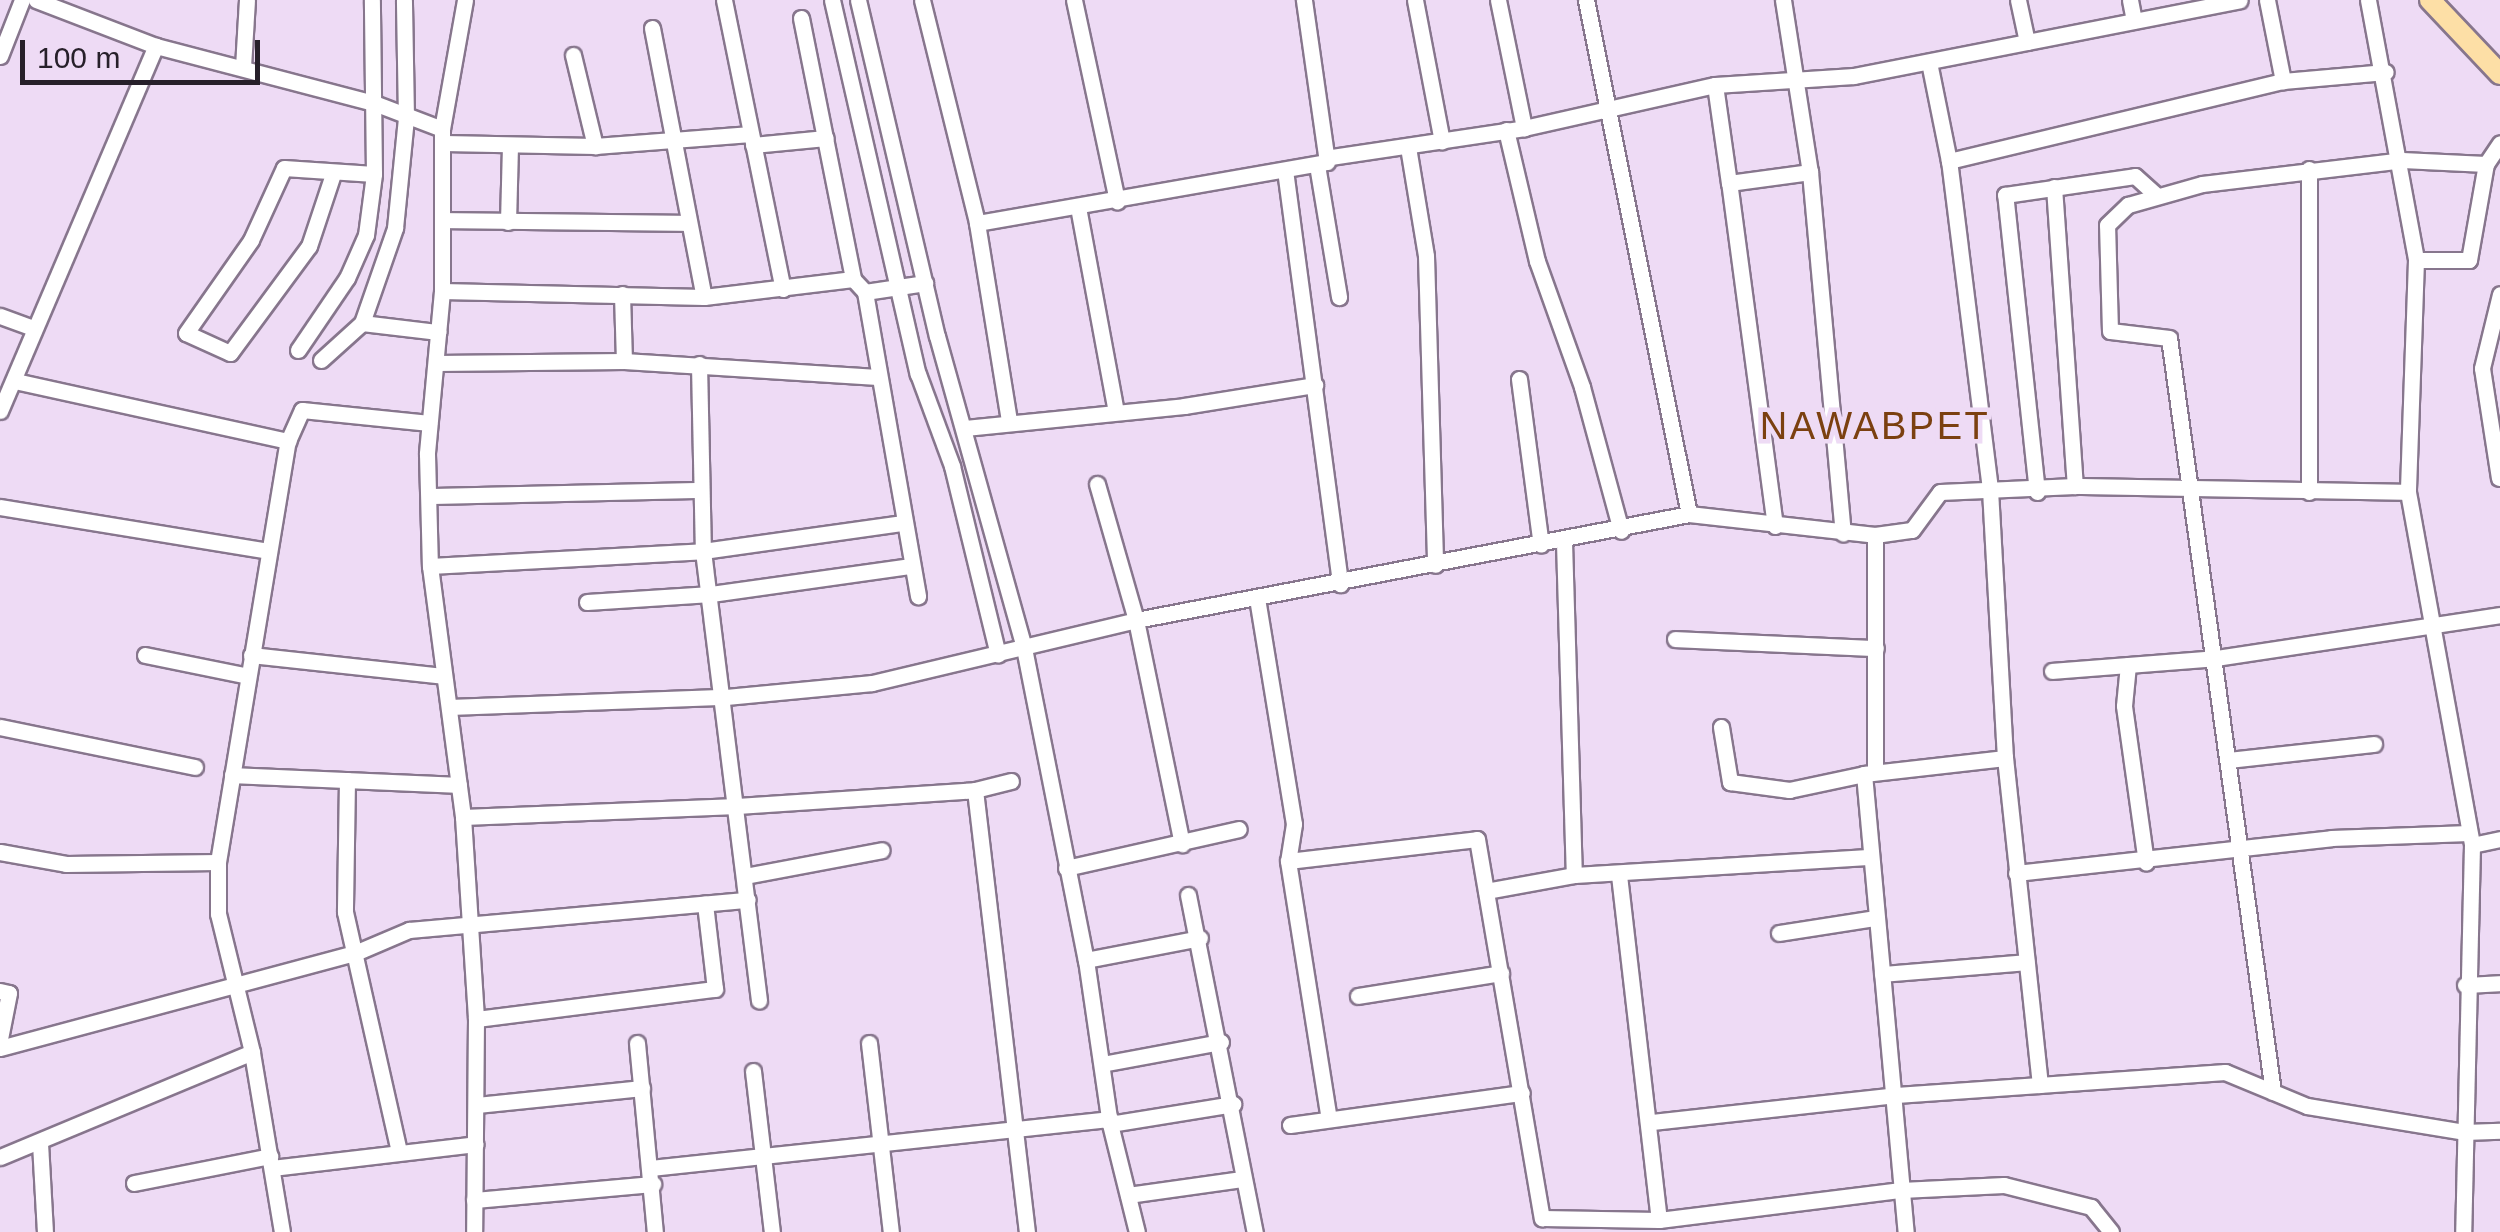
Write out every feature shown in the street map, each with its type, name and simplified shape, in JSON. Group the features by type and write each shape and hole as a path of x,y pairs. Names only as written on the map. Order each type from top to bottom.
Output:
{"main road":[{"path":"2430,0 2500,74"}],"street":[{"path":"0,56 22,0"},
{"path":"36,0 156,46 374,102 444,136 510,147 826,138"},
{"path":"243,66 247,0"},
{"path":"298,350 348,278 366,235 374,174 372,0"},
{"path":"322,360 362,322 395,228 406,118 404,0"},
{"path":"464,0 444,136 442,290 428,423 428,496 430,566 463,817 466,926 476,1019 474,1232"},
{"path":"724,0 783,289"},
{"path":"832,0 918,374 952,466 998,654"},
{"path":"858,0 924,283 1024,648 1086,960 1110,1122 1137,1232"},
{"path":"922,0 976,223 1009,420"},
{"path":"1074,0 1117,201"},
{"path":"1304,0 1339,297"},
{"path":"1415,0 1442,140"},
{"path":"1498,0 1524,128"},
{"path":"1586,0 1611,104 1688,514"},
{"path":"1783,0 1810,172 1843,533"},
{"path":"2018,0 2027,42"},
{"path":"2130,0 2134,21"},
{"path":"976,223 1524,128 1611,104 1715,85 1798,83 1928,62 2240,0"},
{"path":"2267,0 2283,81"},
{"path":"2368,0 2386,72 2416,260 2408,492 2470,839 2463,1232"},
{"path":"800,18 859,285 918,596"},
{"path":"652,28 704,297"},
{"path":"0,411 156,46"},
{"path":"573,56 595,146"},
{"path":"1928,62 1949,161 1990,488 2005,758 2040,1085"},
{"path":"1949,161 2283,81 2386,72"},
{"path":"1715,85 1776,526"},
{"path":"1506,130 1537,261 1582,387 1621,531"},
{"path":"2416,260 2469,260 2486,164 2500,143"},
{"path":"508,222 510,147"},
{"path":"1408,147 1426,256 1435,565"},
{"path":"2273,1092 2170,338 2110,332 2107,225 2128,205 2155,194 2402,160 2486,164"},
{"path":"333,174 310,246 230,353 186,333 251,240 284,168 374,174"},
{"path":"1284,170 1340,584"},
{"path":"2308,492 2310,170"},
{"path":"1729,182 1810,172"},
{"path":"2037,492 2005,195 2136,176 2155,194"},
{"path":"2054,187 2076,486"},
{"path":"1078,207 1116,412"},
{"path":"444,220 690,223"},
{"path":"442,290 704,297 924,283"},
{"path":"622,294 624,361"},
{"path":"2498,478 2482,368 2500,294"},
{"path":"0,316 33,328"},
{"path":"362,322 438,332"},
{"path":"436,363 624,361 877,377"},
{"path":"700,364 699,490 703,551 726,697 759,1001"},
{"path":"1519,379 1540,545"},
{"path":"14,381 288,441"},
{"path":"965,428 1315,385"},
{"path":"282,1232 252,1052 218,914 218,862 268,551 288,441 302,410 428,423"},
{"path":"1097,484 1136,620 1182,844"},
{"path":"449,708 726,697 872,683 1136,620 1564,542 1688,514 1876,536 1912,530 1940,492 1990,488 2037,492 2076,486 2408,492"},
{"path":"428,496 699,490"},
{"path":"0,507 268,551"},
{"path":"430,566 703,551 902,523"},
{"path":"1876,536 1868,856 1896,1095 1906,1232"},
{"path":"1564,542 1574,874"},
{"path":"587,602 711,594 912,566"},
{"path":"1258,598 1294,824 1288,861 1329,1119"},
{"path":"2052,671 2216,658 2434,629 2500,615"},
{"path":"1676,640 1876,648"},
{"path":"145,655 248,676"},
{"path":"251,655 443,676"},
{"path":"2128,665 2124,706 2146,862"},
{"path":"0,727 195,767"},
{"path":"1720,727 1730,782 1789,790 1870,773 2005,758"},
{"path":"2229,760 2374,744"},
{"path":"232,774 459,785"},
{"path":"347,780 345,912 399,1152"},
{"path":"463,817 736,806 975,790 1011,781"},
{"path":"975,790 1018,1128 1027,1232"},
{"path":"1066,868 1239,830"},
{"path":"1288,861 1477,839 1542,1218 1659,1220 1902,1190 2004,1185 2091,1206 2110,1232"},
{"path":"2016,874 2146,862 2239,848 2500,839"},
{"path":"745,876 882,850"},
{"path":"0,852 66,864 218,862"},
{"path":"1486,891 1574,874 1868,856"},
{"path":"1619,874 1652,1122 1659,1220"},
{"path":"1188,895 1221,1042 1242,1178 1255,1232"},
{"path":"0,1048 234,981 355,954 409,930 748,900"},
{"path":"476,1019 715,989 705,904"},
{"path":"1778,933 1875,918"},
{"path":"1086,960 1200,938"},
{"path":"1882,974 2026,962"},
{"path":"1358,996 1500,973"},
{"path":"2466,985 2500,982"},
{"path":"0,991 10,993 0,1039"},
{"path":"1102,1064 1221,1042"},
{"path":"637,1043 656,1232"},
{"path":"869,1043 884,1144 891,1232"},
{"path":"0,1156 40,1143 252,1052"},
{"path":"753,1071 772,1232"},
{"path":"1652,1122 1896,1095 2225,1072 2308,1106 2464,1132 2500,1131"},
{"path":"477,1105 642,1088"},
{"path":"1290,1125 1522,1093"},
{"path":"474,1200 884,1144 1110,1122 1232,1104"},
{"path":"40,1143 45,1232"},
{"path":"134,1183 270,1162 476,1144"},
{"path":"1128,1196 1242,1178"}],"district":[{"name":"NAWABPET","path":"1875,427"}]}
